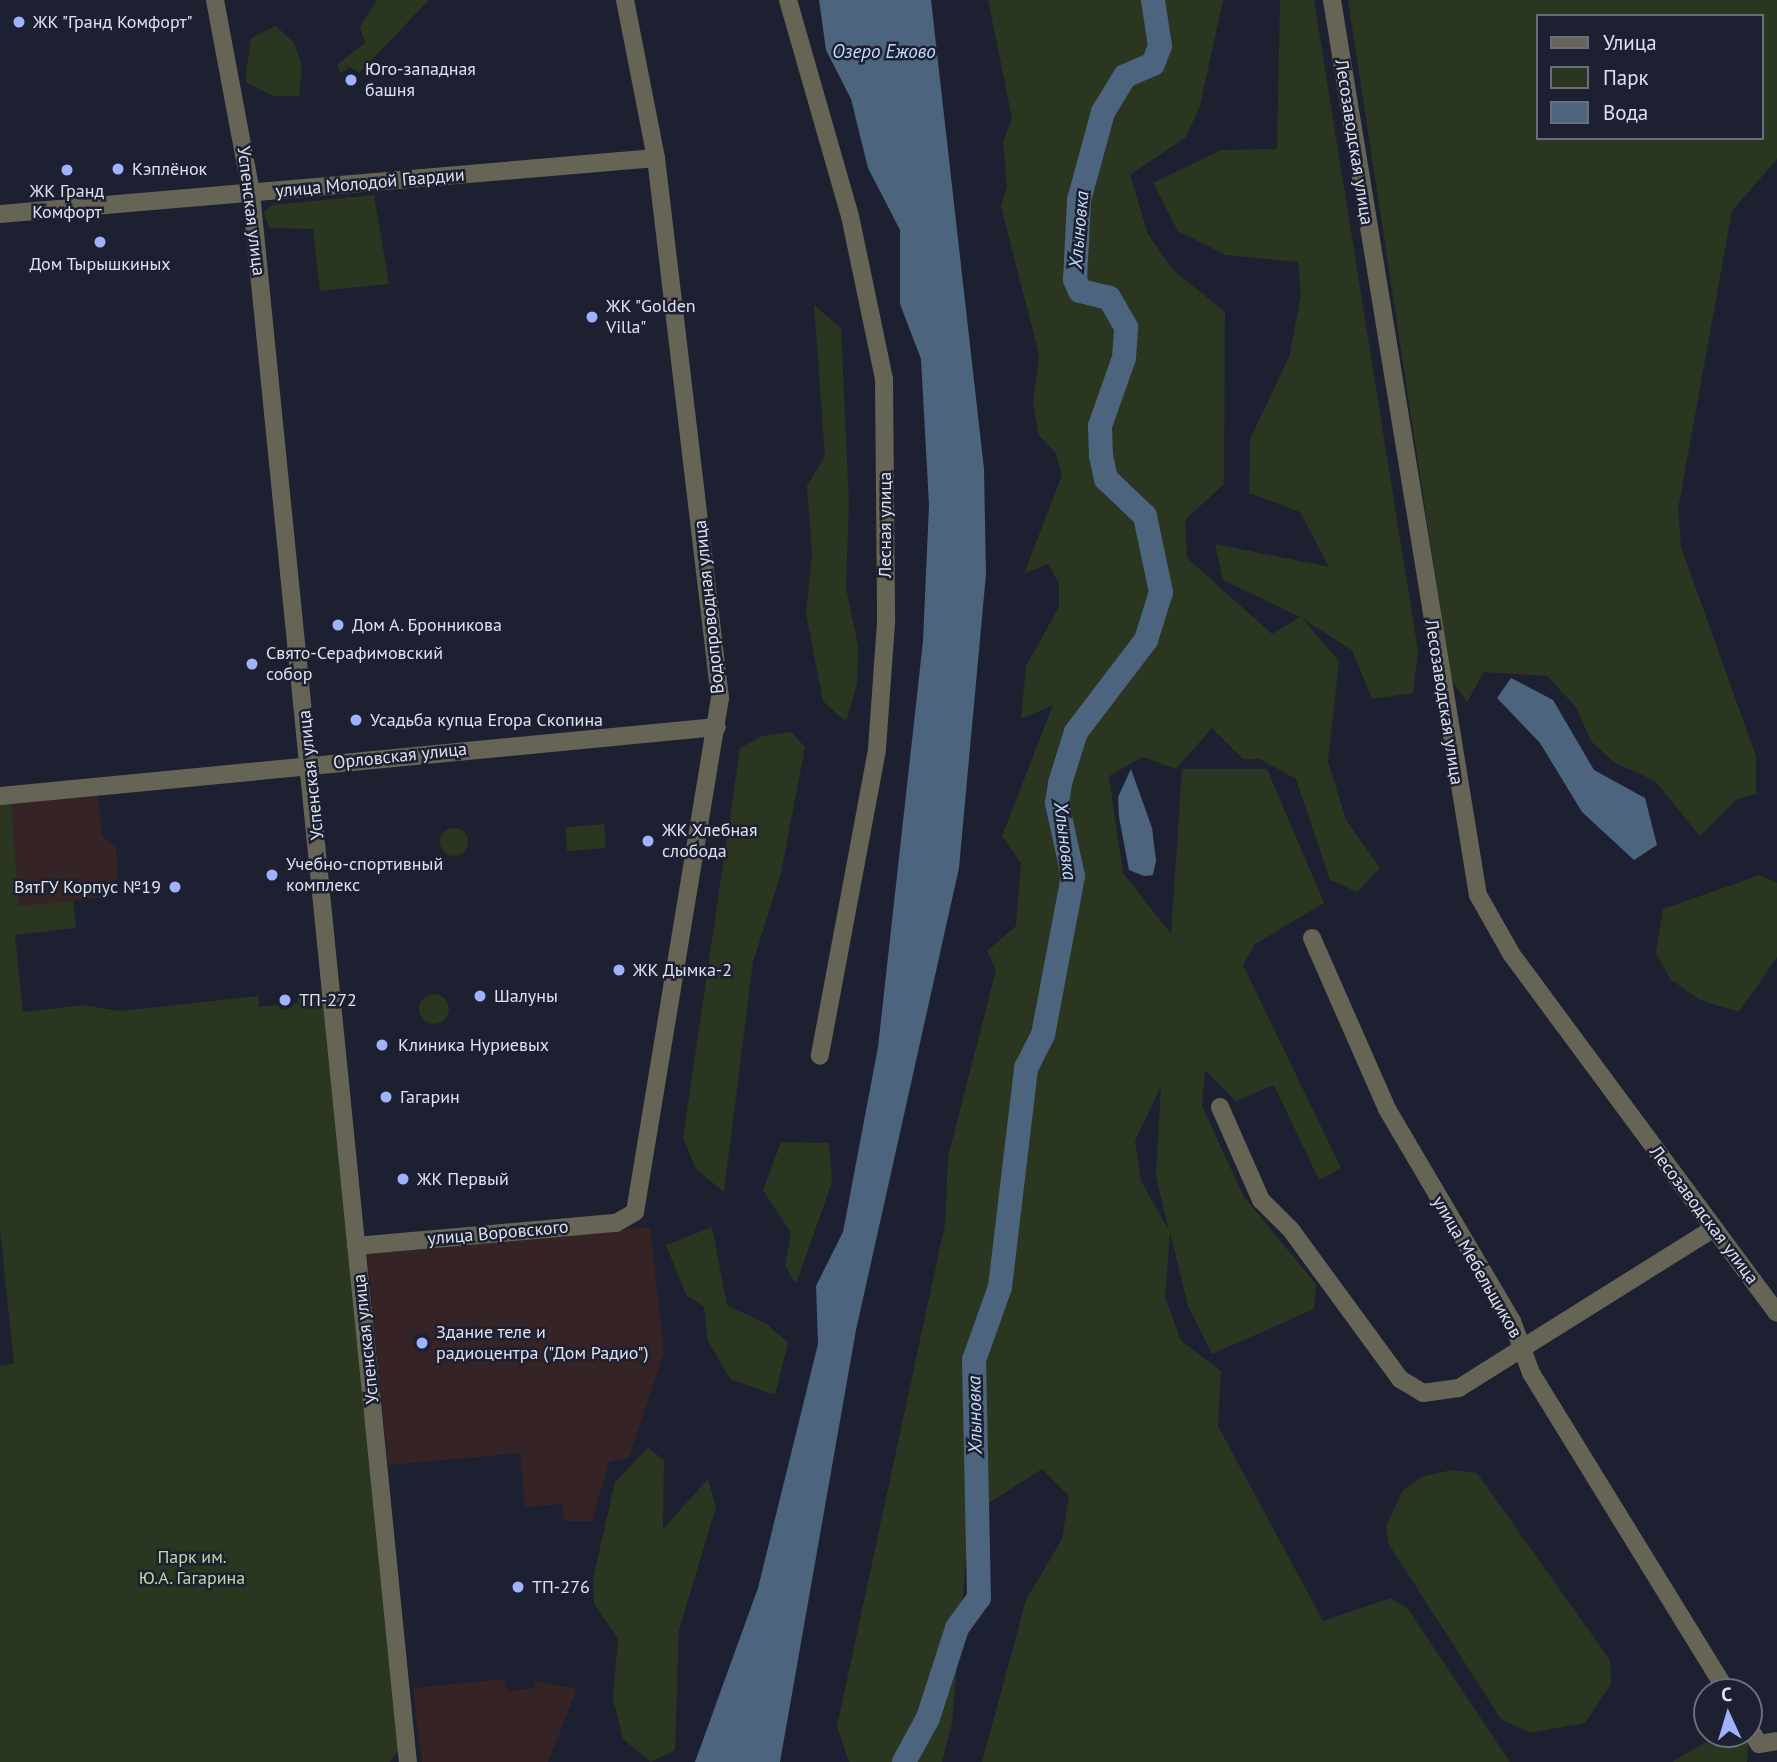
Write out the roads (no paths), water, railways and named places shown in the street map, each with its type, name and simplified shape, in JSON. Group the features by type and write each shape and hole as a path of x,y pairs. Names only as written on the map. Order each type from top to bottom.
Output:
{"street":[{"name":"Успенская улица","path":"215,0 251,193 311,766 408,1762"},
{"name":"Водопроводная улица","path":"625,0 656,158 720,698 635,1212"},
{"name":"Лесная улица","path":"788,0 850,216 884,379 886,623 877,751 820,1056"},
{"name":"Лесозаводская улица","path":"1332,0 1474,881 1512,955 1777,1313"},
{"name":"улица Молодой Гвардии","path":"0,214 656,158"},
{"name":"Орловская улица","path":"0,796 717,727"},
{"name":"улица Мебельщиков","path":"1312,938 1387,1110 1523,1348 1531,1373 1718,1678"},
{"path":"1220,1107 1261,1200 1298,1238 1406,1385 1447,1392 1523,1348 1714,1228"},
{"name":"улица Воровского","path":"356,1246 616,1223 635,1212"}],"water":[{"name":"Озеро Ежово","path":"819,0 931,0 984,469 986,574 959,868 856,1330 780,1762 695,1762 758,1588 818,1344 816,1286 843,1232 878,1047 923,641 929,505 921,359 900,304 900,230 868,168 851,99 826,50"},
{"path":"1511,678 1553,700 1594,770 1645,798 1657,845 1634,860 1582,812 1540,743 1497,698"},
{"path":"1131,769 1152,828 1156,861 1153,875 1144,876 1129,870 1118,797"}],"waterway":[{"name":"Хлыновка","path":"904,1762 928,1718 957,1628 979,1598 974,1360 1000,1287 1026,1068 1043,1035 1073,876 1057,803 1060,783 1076,732 1146,640 1161,592 1145,516 1106,479 1101,456 1100,426 1124,358 1126,327 1109,298 1080,291 1075,280 1079,200 1103,112 1125,76 1153,64 1160,46 1153,0"}],"place":[{"name":"ЖК \"Гранд Комфорт\"","path":"19,22"},
{"name":"Юго-западная башня","path":"351,80"},
{"name":"Кэплёнок","path":"118,169"},
{"name":"ЖК Гранд Комфорт","path":"67,170"},
{"name":"Дом Тырышкиных","path":"100,242"},
{"name":"ЖК \"Golden Villa\"","path":"592,317"},
{"name":"Дом А. Бронникова","path":"338,625"},
{"name":"Свято-Серафимовский собор","path":"252,664"},
{"name":"Усадьба купца Егора Скопина","path":"356,720"},
{"name":"ЖК Хлебная слобода","path":"648,841"},
{"name":"Учебно-спортивный комплекс","path":"272,875"},
{"name":"ВятГУ Корпус №19","path":"175,887"},
{"name":"ЖК Дымка-2","path":"619,970"},
{"name":"Шалуны","path":"480,996"},
{"name":"ТП-272","path":"285,1000"},
{"name":"Клиника Нуриевых","path":"382,1045"},
{"name":"Гагарин","path":"386,1097"},
{"name":"ЖК Первый","path":"403,1179"},
{"name":"Здание теле и радиоцентра (\"Дом Радио\")","path":"422,1343"},
{"name":"ТП-276","path":"518,1587"}],"park label":[{"name":"Парк им. Ю.А. Гагарина","path":"192,1568"}]}
